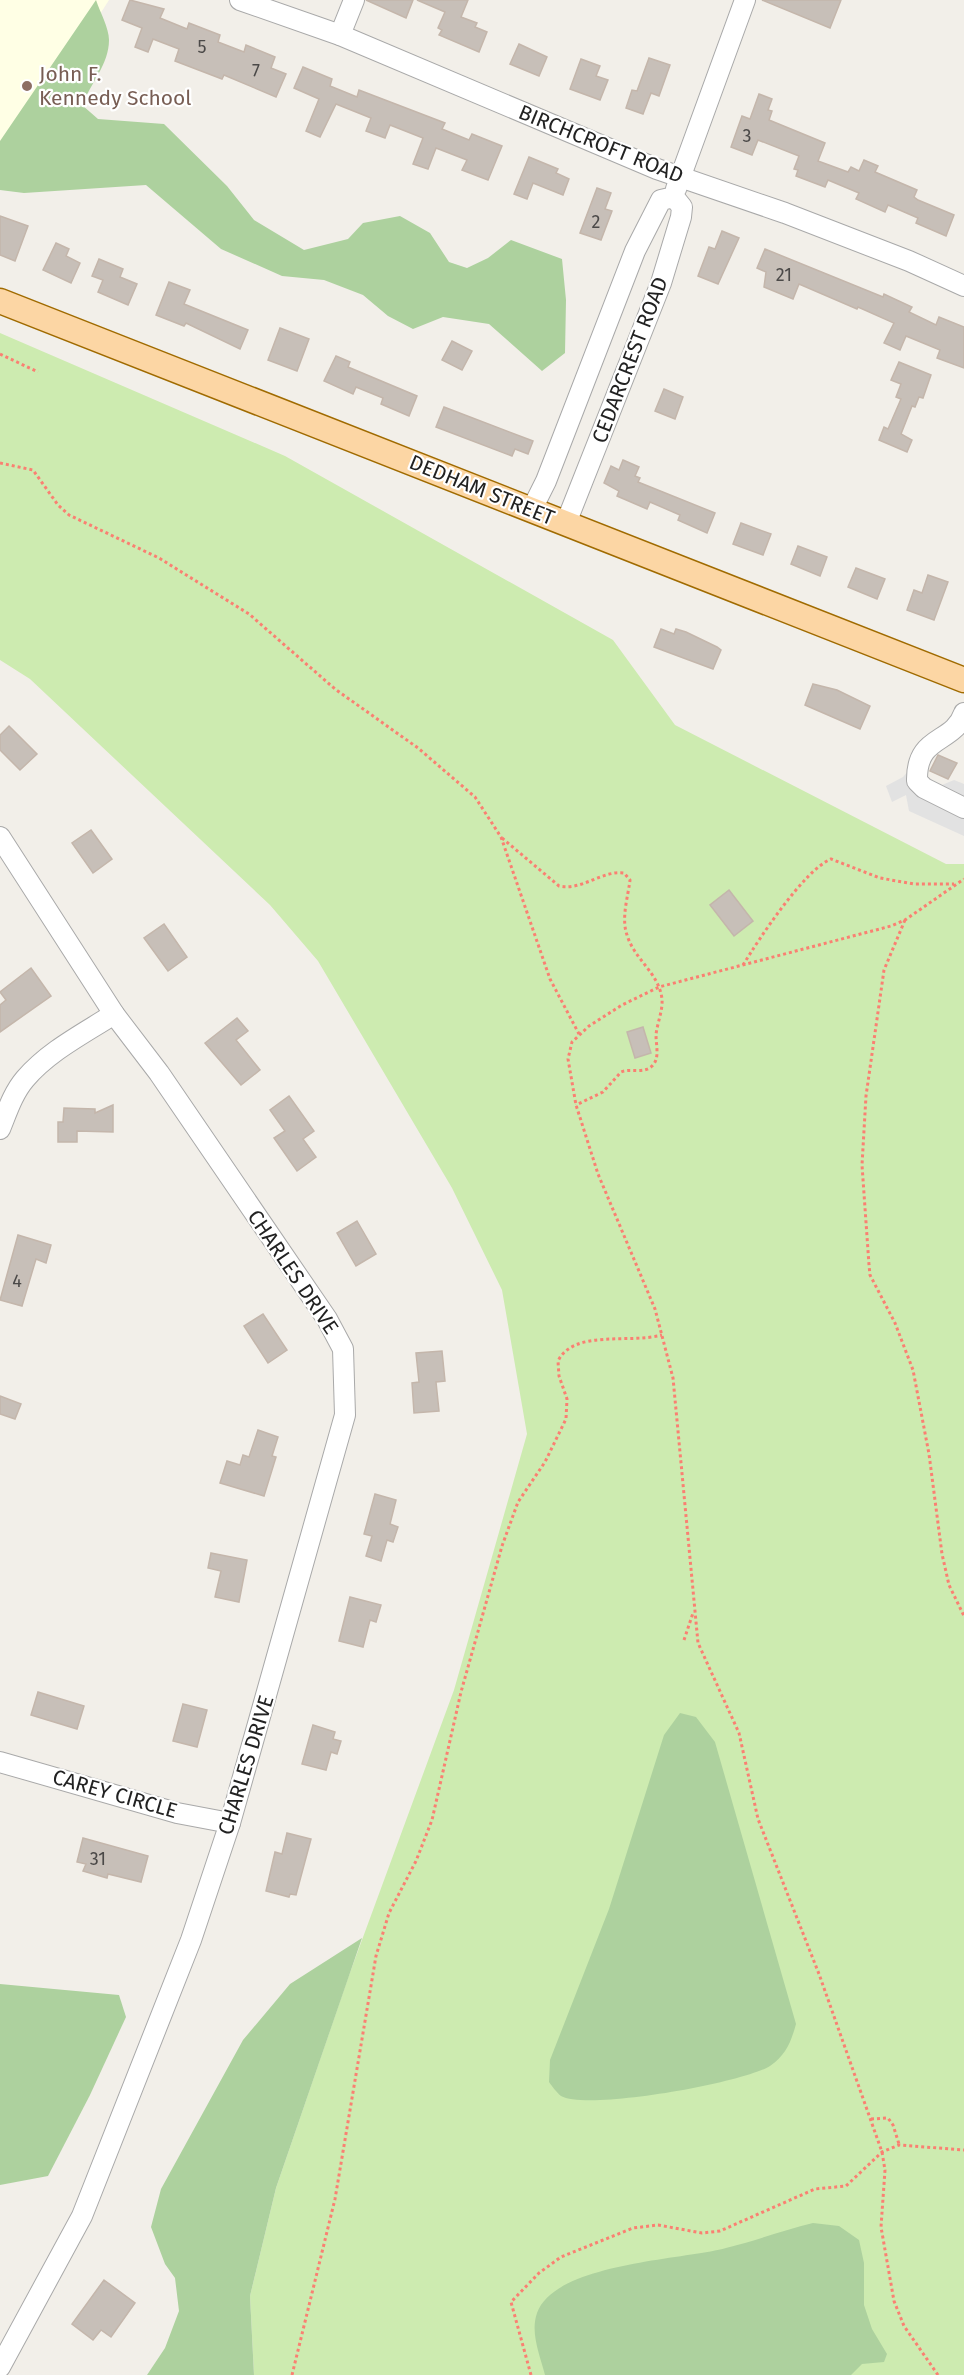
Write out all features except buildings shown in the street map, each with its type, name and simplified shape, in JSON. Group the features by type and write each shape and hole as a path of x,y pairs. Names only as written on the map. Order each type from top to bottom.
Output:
{"main road":[{"name":"DEDHAM STREET","path":"0,301 964,680"}],"street":[{"name":"BIRCHCROFT ROAD","path":"240,0 340,35 680,177 796,217 909,261 964,286"},
{"path":"340,35 354,0"},
{"name":"CEDARCREST ROAD","path":"674,196 745,0"},
{"name":"CEDARCREST ROAD","path":"532,509 546,481 636,251 661,200 674,196"},
{"name":"CEDARCREST ROAD","path":"566,524 661,283 681,217 682,207 674,196"},
{"path":"964,713 956,729 937,738 924,752 917,774 917,781 924,788 964,808"},
{"name":"CHARLES DRIVE","path":"0,837 114,1014 159,1073 327,1319 343,1349 345,1415 230,1823 191,1940 82,2216 0,2367"},
{"path":"0,1129 10,1102 24,1080 52,1053 114,1014"},
{"name":"CAREY CIRCLE","path":"0,1762 177,1813 230,1823"}],"path":[{"path":"0,354 38,372"},
{"path":"0,464 33,470 58,505 69,515 159,558 249,614 335,689 418,748 475,797 501,837 550,979 579,1034"},
{"path":"501,837 559,886 581,885 616,872 628,876 624,922 626,934 659,987 662,1002 654,1065 646,1070 621,1072 603,1092 576,1105"},
{"path":"742,965 773,917 825,862 838,860 880,878 914,884 956,884"},
{"path":"938,2375 904,2326 894,2301 881,2227 885,2170 882,2152 787,1887 758,1819 739,1733 701,1652 693,1611 691,1552 680,1420 674,1378 655,1309 598,1174 576,1105 568,1059 572,1042 579,1034 622,1005 659,987 862,935 905,920 964,879"},
{"path":"905,920 884,970 866,1096 862,1165 869,1265 870,1275 895,1323 913,1370 930,1465 942,1554 949,1585 964,1616"},
{"path":"292,2375 335,2199 376,1956 389,1913 416,1861 432,1820 461,1692 502,1546 518,1502 545,1462 566,1419 567,1400 559,1376 558,1361 568,1347 589,1339 621,1341 662,1335"},
{"path":"684,1640 693,1611"},
{"path":"871,2119 882,2117 892,2122 899,2145"},
{"path":"531,2375 511,2302 539,2272 561,2257 633,2228 648,2226 702,2233 720,2231 815,2189 846,2187 882,2152 899,2145 964,2150"}],"shaded area":[{"name":"John F. Kennedy School","path":"0,0 109,0 0,172"},
{"path":"911,768 942,785 954,780 964,784 964,836 909,811 906,795 892,802 886,786 903,777"}],"green space":[{"path":"96,0 108,30 108,49 103,65 82,105 98,119 164,124 227,186 254,220 304,250 348,239 363,223 400,216 430,233 449,262 467,268 488,258 511,240 562,259 566,300 565,353 542,371 489,324 443,317 413,329 388,316 363,295 324,280 282,276 221,249 146,185 24,193 0,190 0,141"},
{"path":"0,333 285,456 613,640 675,725 946,864 964,864 964,2375 254,2375 250,2296 276,2188 348,1978 454,1690 527,1434 502,1290 452,1188 318,961 270,905 30,679 0,660"},
{"path":"680,1713 696,1717 715,1742 796,2024 794,2031 787,2048 776,2062 754,2073 730,2080 632,2098 577,2100 561,2096 549,2082 550,2060 609,1909 664,1735"},
{"path":"362,1938 276,2188 250,2296 254,2375 147,2375 165,2348 179,2311 175,2278 165,2264 151,2227 161,2189 243,2040 290,1984"},
{"path":"0,1984 119,1995 126,2017 90,2095 48,2176 0,2185"},
{"path":"813,2223 839,2226 859,2240 864,2263 864,2305 872,2329 887,2354 884,2362 862,2364 851,2375 545,2375 535,2336 537,2313 548,2296 568,2283 622,2266 726,2248"}],"place":[{"name":"John F. Kennedy School","path":"27,86"}]}
